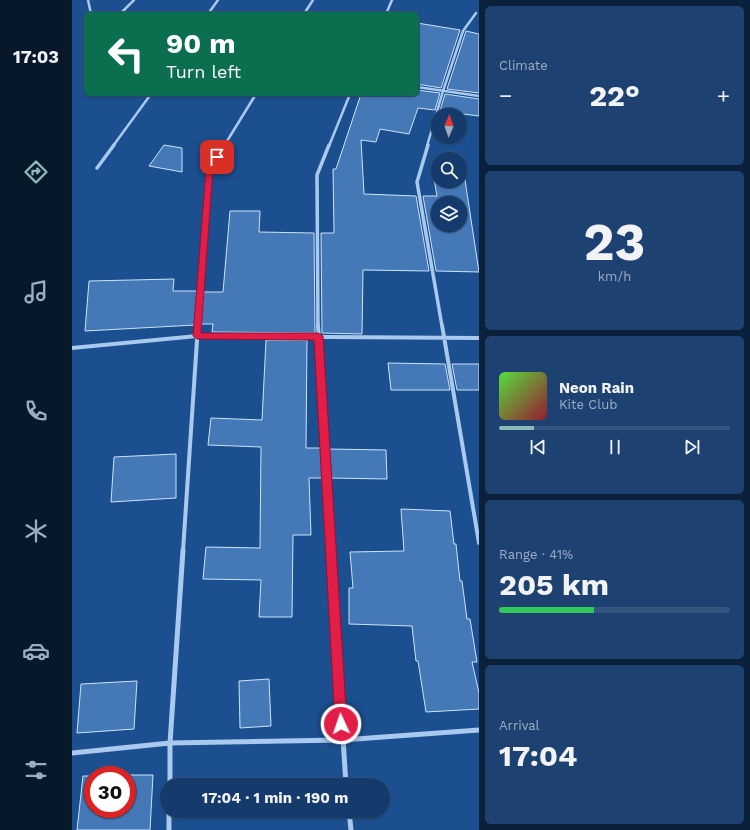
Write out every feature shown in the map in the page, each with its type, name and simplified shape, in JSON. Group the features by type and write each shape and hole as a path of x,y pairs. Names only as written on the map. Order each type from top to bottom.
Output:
{"street":[{"path":"88,0 91,12"},
{"path":"122,12 134,0"},
{"path":"209,12 218,0"},
{"path":"305,12 313,0"},
{"path":"387,12 392,0"},
{"path":"476,13 463,31 443,91 417,182 445,337 479,544"},
{"path":"419,88 479,96"},
{"path":"97,168 150,96"},
{"path":"170,778 170,743 197,336 210,169 255,96"},
{"path":"345,778 318,336 316,175 349,96"},
{"path":"72,348 197,336 479,338"},
{"path":"72,753 170,743 342,740 479,730"},
{"path":"169,818 169,830"},
{"path":"350,818 351,830"}],"building":[{"path":"419,23 460,30 441,88 419,84"},
{"path":"466,31 479,34 479,93 447,89"},
{"path":"419,90 440,93 436,108 431,108 431,110 418,108 409,134 380,129 376,142 361,140 364,194 416,196 429,271 363,270 362,334 322,333 321,233 334,233 333,169 336,169 360,96 419,96"},
{"path":"445,94 479,99 479,116 467,114 467,108 441,108"},
{"path":"164,145 182,148 182,172 149,166"},
{"path":"436,188 466,188 479,272 436,271 423,196 431,196 431,232 467,232 467,196 437,196"},
{"path":"230,211 260,211 259,232 314,233 315,333 212,332 213,324 201,324 204,292 223,292"},
{"path":"174,279 173,291 197,291 195,325 85,331 89,281"},
{"path":"266,340 307,340 306,448 322,448 323,478 309,478 311,535 293,535 292,617 259,617 261,580 203,579 206,547 260,548 261,447 208,445 211,418 262,420"},
{"path":"388,363 445,364 450,390 391,390"},
{"path":"452,364 479,364 479,390 457,390"},
{"path":"329,449 386,450 387,479 330,478"},
{"path":"176,454 176,498 111,502 114,457"},
{"path":"401,509 450,511 454,544 456,544 460,581 462,581 467,619 470,619 477,662 472,662 479,693 479,709 426,712 418,661 416,661 412,626 349,624 349,588 353,588 350,552 404,551"},
{"path":"269,679 271,726 240,728 239,681"},
{"path":"137,681 134,729 77,733 81,684"},
{"path":"136,775 153,775 150,830 77,830 83,776 84,818 136,818"}],"route":[{"path":"217,157 210,169 197,336 318,336 341,724"}]}
